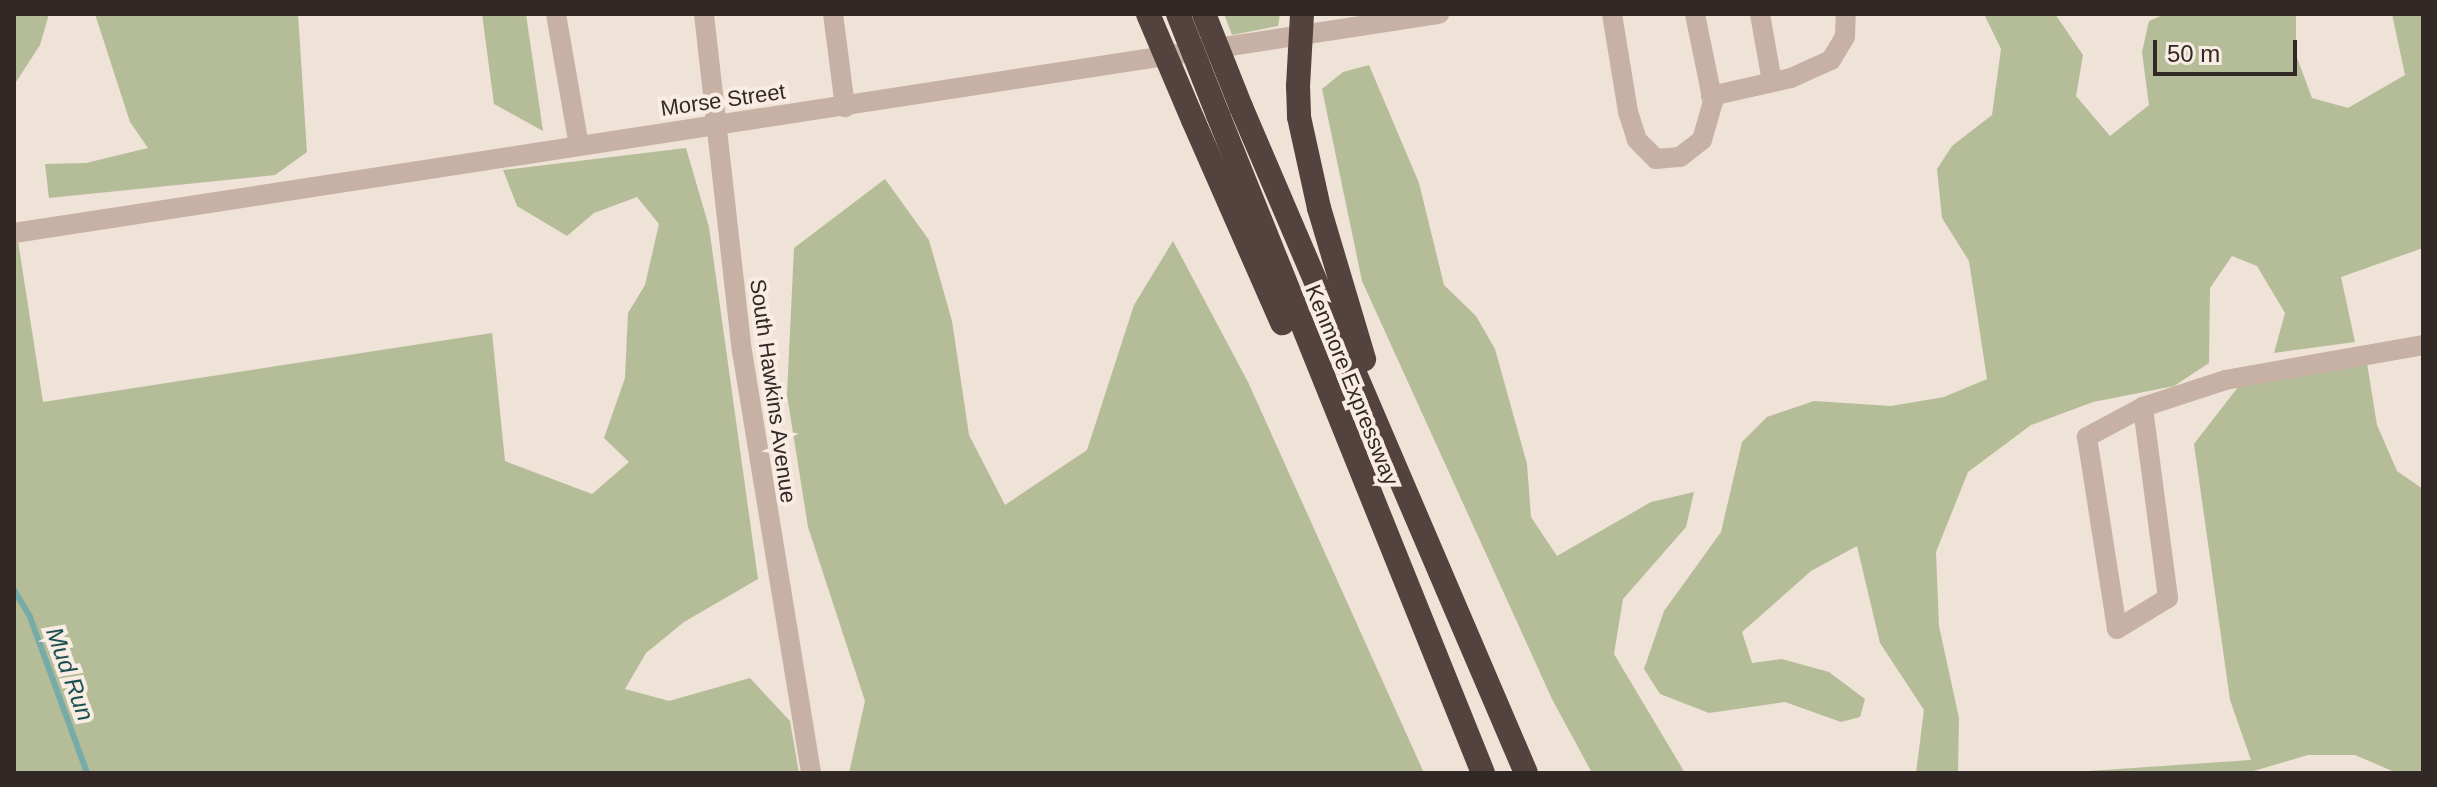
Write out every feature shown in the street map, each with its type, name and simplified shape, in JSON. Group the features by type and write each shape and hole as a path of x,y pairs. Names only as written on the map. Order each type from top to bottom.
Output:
{"highway":[{"path":"1148,14 1425,633"},
{"name":"Kenmore Expressway","path":"1178,14 1483,773"},
{"path":"1204,14 1399,472"},
{"path":"1302,14 1299,117 1319,208 1399,472"},
{"name":"Kenmore Expressway","path":"1399,472 1526,773"}],"street":[{"path":"556,14 579,146"},
{"name":"South Hawkins Avenue","path":"704,14 719,125 718,162 742,351 811,773"},
{"path":"833,14 845,107"},
{"name":"Morse Street","path":"14,233 1439,14"},
{"path":"1612,14 1628,112 1637,140 1656,159 1680,157 1702,140 1711,96 1695,14"},
{"path":"1760,14 1772,82"},
{"path":"1711,96 1772,82 1831,60 1845,37 1846,14"},
{"path":"2143,407 2168,598 2117,629 2087,437 2143,407 2225,380 2423,345"}],"green space":[{"path":"14,14 49,14 40,45 14,85"},
{"path":"95,14 298,14 307,152 275,175 49,198 45,164 86,163 148,148 130,122"},
{"path":"482,14 526,14 543,131 494,104"},
{"path":"1224,14 1280,14 1278,26 1232,35"},
{"path":"1984,14 2055,14 2083,55 2076,96 2110,136 2149,105 2142,52 2149,21 2165,14 2296,14 2296,55 2312,98 2348,108 2405,75 2392,14 2423,14 2423,248 2341,277 2355,342 2274,353 2285,313 2257,266 2232,256 2210,288 2209,363 2174,386 2093,402 2031,425 1968,472 1936,552 1939,626 1959,718 1958,773 1916,773 1924,710 1880,643 1857,546 1811,571 1742,632 1752,663 1782,659 1829,672 1865,699 1860,717 1841,722 1785,702 1709,713 1660,694 1644,669 1664,611 1721,532 1742,442 1767,417 1814,401 1891,406 1944,397 1987,379 1969,261 1942,218 1937,169 1952,146 1992,115 2001,49"},
{"path":"1369,65 1419,183 1444,285 1476,316 1495,349 1527,464 1531,517 1557,556 1651,502 1694,492 1686,527 1623,599 1614,654 1685,773 1592,773 1552,699 1362,281 1322,89 1343,72"},
{"path":"686,148 709,227 758,579 684,622 646,653 625,689 669,701 750,678 790,721 799,773 14,773 14,241 18,241 43,402 492,333 505,461 592,494 629,462 604,438 625,378 628,313 645,285 659,224 637,197 594,213 567,236 517,206 503,170"},
{"path":"885,179 929,240 952,321 969,435 1005,505 1087,450 1134,305 1173,241 1248,382 1424,773 849,773 865,701 808,527 787,395 794,248"},
{"path":"2367,363 2377,425 2397,471 2423,489 2423,773 2397,773 2355,755 2308,755 2247,773 2059,773 2251,760 2230,700 2194,444 2238,387"}],"waterway":[{"name":"Mud Run","path":"14,590 30,617 87,773"}]}
